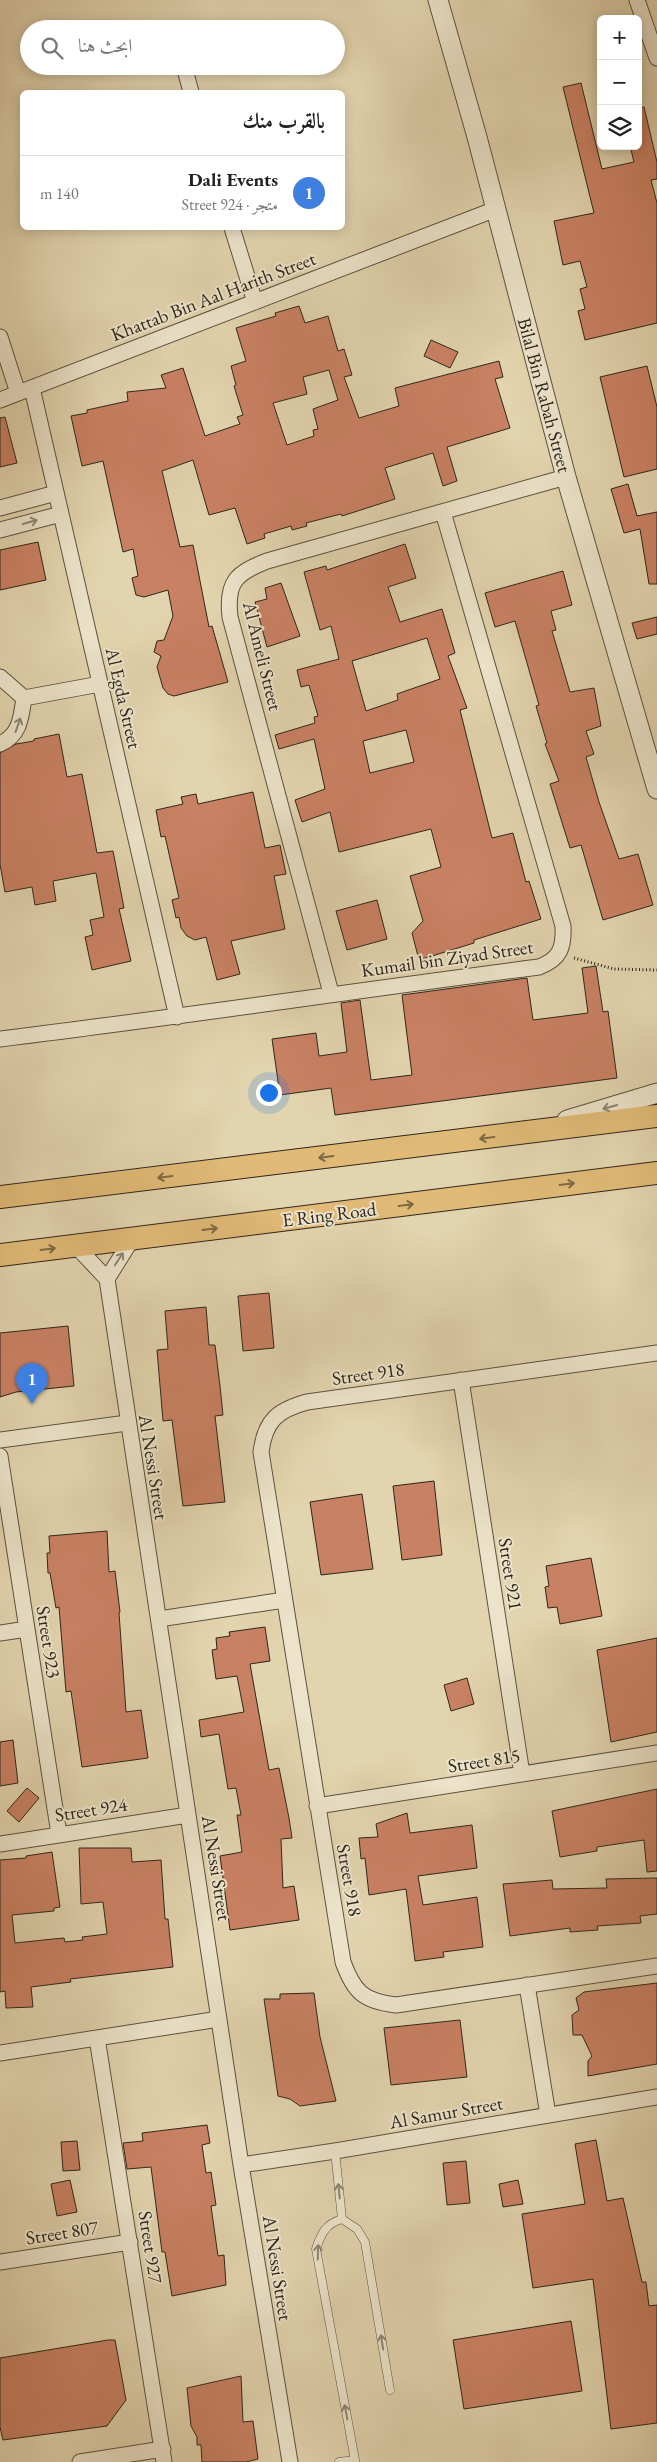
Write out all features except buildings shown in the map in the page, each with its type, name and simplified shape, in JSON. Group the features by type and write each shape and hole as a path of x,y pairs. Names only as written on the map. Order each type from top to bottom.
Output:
{"main road":[{"path":"0,1197 657,1116"},
{"name":"E Ring Road","path":"0,1255 657,1173"}],"street":[{"name":"Bilal Bin Rabah Street","path":"438,0 496,209 566,477 657,789"},
{"path":"637,0 657,58"},
{"path":"187,75 191,90"},
{"name":"Khattab Bin Aal Harith Street","path":"0,400 496,209"},
{"path":"233,230 254,302"},
{"name":"Al Egda Street","path":"0,337 25,390 56,493 177,1017"},
{"name":"Al Ameli Street","path":"331,993 230,617 228,599 232,582 246,569 267,560 566,477"},
{"path":"0,508 56,493"},
{"name":"Kumail bin Ziyad Street","path":"0,1039 177,1017 331,993 539,967 551,962 559,953 563,939 563,926 443,512"},
{"path":"0,530 61,514"},
{"path":"0,677 24,698"},
{"path":"24,698 100,684"},
{"path":"0,744 13,736 18,729 24,698"},
{"path":"519,1134 657,1094"},
{"path":"76,1246 106,1279 132,1239"},
{"name":"Al Nessi Street","path":"106,1279 241,2165 290,2462"},
{"name":"Street 918","path":"657,1353 307,1402 291,1406 278,1414 269,1424 263,1437 261,1452 343,1962 350,1981 360,1994 376,2002 396,2005 657,1966"},
{"name":"Street 921","path":"461,1380 522,1774"},
{"path":"0,1440 127,1423"},
{"name":"Street 923","path":"0,1456 59,1834"},
{"path":"159,1619 284,1600"},
{"path":"0,1633 27,1629"},
{"name":"Street 815","path":"317,1806 657,1753"},
{"name":"Street 924","path":"0,1844 188,1815"},
{"path":"527,1985 548,2115"},
{"path":"0,2052 219,2019"},
{"name":"Street 927","path":"97,2038 163,2456"},
{"name":"Al Samur Street","path":"241,2165 657,2097"},
{"name":"Street 807","path":"0,2262 130,2242"},
{"path":"80,2462 163,2456"}],"lane":[{"path":"335,2151 342,2218 357,2229 366,2242 390,2390"},
{"path":"339,2462 355,2460 316,2249 321,2234 330,2223 342,2218"}],"path":[{"path":"559,953 614,969 657,970"}],"place":[{"name":"Dali Events","path":"32,1404"}]}
